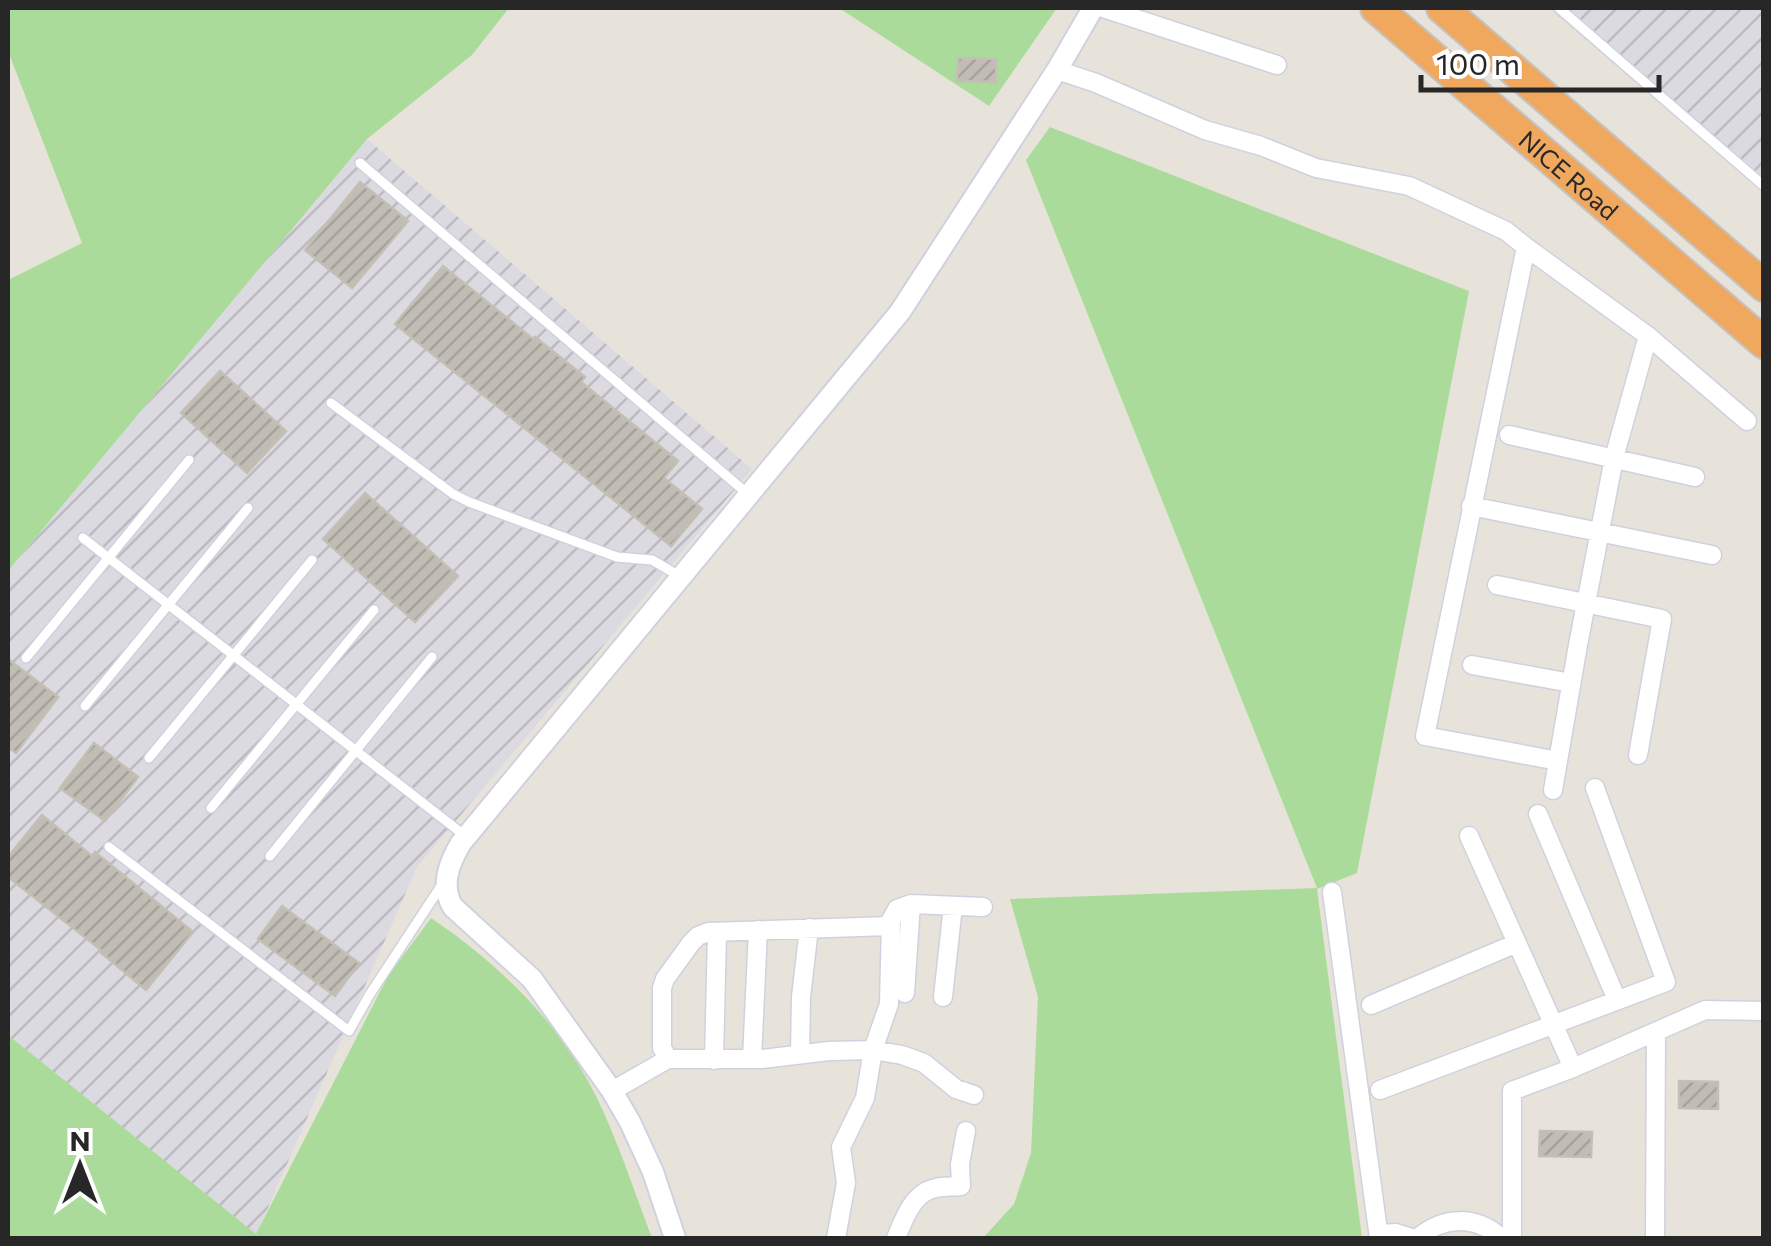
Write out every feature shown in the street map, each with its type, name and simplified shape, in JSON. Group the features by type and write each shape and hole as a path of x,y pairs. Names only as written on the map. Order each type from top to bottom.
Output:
{"highway":[{"name":"NICE Road","path":"1376,8 1764,343"},
{"name":"NICE Road","path":"1442,8 1764,286"}],"street":[{"path":"675,1238 654,1172 612,1091 532,979 453,907 447,897 454,856 900,312 1093,8"},
{"path":"1102,8 1277,65"},
{"path":"1057,70 1205,130 1261,146 1316,168 1409,186 1506,232 1648,336 1747,421"},
{"path":"1526,247 1425,736 1558,760"},
{"path":"1553,790 1614,458 1648,336"},
{"path":"1510,435 1695,477"},
{"path":"1472,506 1712,555"},
{"path":"1497,585 1662,618 1638,755"},
{"path":"1472,665 1571,683"},
{"path":"1380,1090 1666,982 1595,788"},
{"path":"1538,814 1617,1000"},
{"path":"1469,836 1573,1068"},
{"path":"1332,892 1379,1236 1396,1233 1415,1238 1440,1224 1464,1220 1487,1227 1501,1238"},
{"path":"905,994 911,904"},
{"path":"836,1238 846,1183 841,1146 864,1098 873,1050 890,1004 893,914 911,904 984,907"},
{"path":"943,996 952,906"},
{"path":"668,1059 662,1048 662,988 672,966 698,936 708,932 890,926"},
{"path":"800,1054 801,997 809,928"},
{"path":"752,1060 758,930"},
{"path":"714,1060 718,932"},
{"path":"1371,1005 1517,943"},
{"path":"1512,1238 1512,1090 1573,1068 1705,1010 1764,1011"},
{"path":"1655,1238 1656,1032"},
{"path":"612,1091 668,1059 752,1060 873,1050 924,1062 956,1089 974,1094"},
{"path":"896,1238 912,1204 924,1192 961,1186 966,1131"}],"lane":[{"path":"1559,8 1764,186"},
{"path":"360,163 749,495"},
{"path":"331,402 469,502 617,557 652,560 682,577"},
{"path":"26,658 189,460"},
{"path":"86,706 248,508"},
{"path":"83,538 467,837"},
{"path":"149,758 312,560"},
{"path":"211,808 374,610"},
{"path":"270,856 432,657"},
{"path":"109,847 349,1031 448,876"}],"shaded area":[{"path":"1549,8 1763,8 1763,192"},
{"path":"367,139 752,469 417,867 256,1235 8,1035 8,571"}],"green space":[{"path":"8,8 509,8 472,55 367,139 8,571 8,280 82,243 8,51"},
{"path":"839,8 1057,8 989,106"},
{"path":"1050,127 1469,291 1357,873 1317,889 1362,1238 983,1238 1014,1204 1031,1153 1038,997 1010,899 1317,888 1026,160"},
{"path":"431,918 503,975 564,1043 604,1113 652,1238 8,1238 8,1035 256,1234 388,976"}],"building":[{"path":"958,58 996,59 996,82 957,81"},
{"path":"360,182 408,221 352,288 305,250"},
{"path":"443,266 585,377 581,382 678,461 664,478 702,509 671,546 395,324"},
{"path":"220,371 286,431 247,473 181,413"},
{"path":"365,493 458,576 415,622 323,539"},
{"path":"8,659 58,697 16,753 8,747"},
{"path":"94,743 138,777 105,821 60,788"},
{"path":"42,815 92,856 95,852 193,932 146,990 8,877 8,857"},
{"path":"282,906 359,963 335,996 258,939"},
{"path":"1679,1081 1718,1082 1718,1109 1679,1108"},
{"path":"1540,1131 1592,1132 1591,1157 1539,1156"}]}
